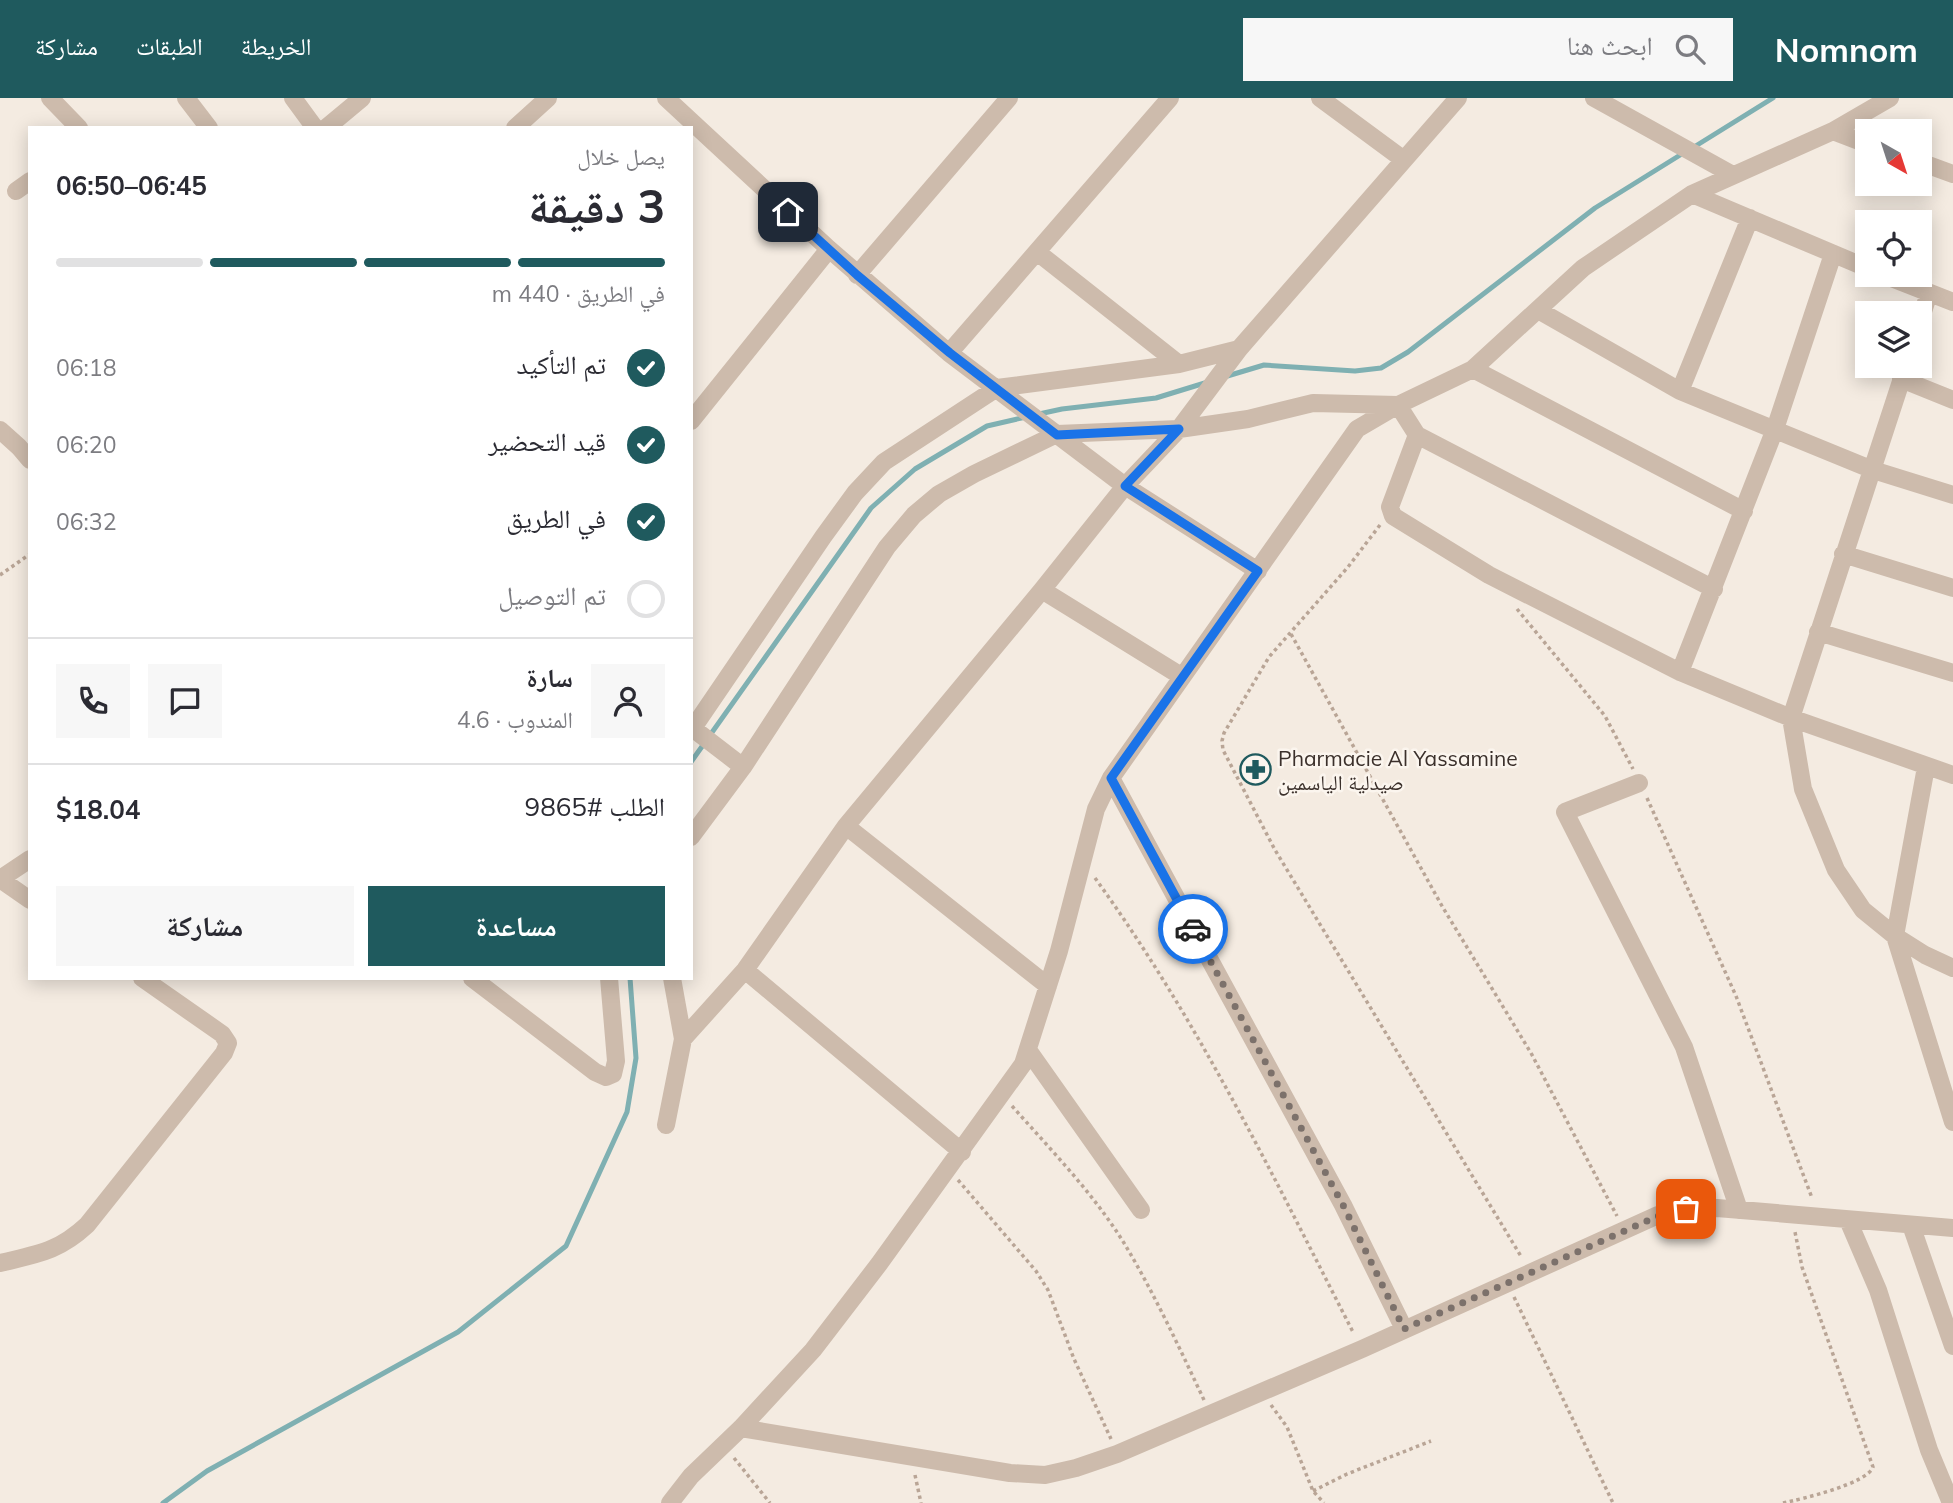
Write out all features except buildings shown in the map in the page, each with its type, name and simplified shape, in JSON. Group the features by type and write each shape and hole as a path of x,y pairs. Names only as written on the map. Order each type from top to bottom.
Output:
{"street":[{"path":"50,98 77,126"},
{"path":"186,98 207,126"},
{"path":"293,98 314,126"},
{"path":"328,126 362,98"},
{"path":"517,126 548,98"},
{"path":"666,98 857,275 950,353 1125,486 1258,571"},
{"path":"857,275 1009,98"},
{"path":"950,353 1170,98"},
{"path":"1320,98 1404,160"},
{"path":"683,1039 745,970 846,826 1125,486 1179,429 1239,349 1458,98"},
{"path":"1594,98 1733,176"},
{"path":"670,1503 691,1476 741,1428 813,1350 962,1152 1023,1064 1048,986 1096,809 1111,778 1357,429 1398,405 1473,369 1583,268 1692,194 1833,131 1890,98"},
{"path":"1833,131 1855,139"},
{"path":"1932,166 1953,174"},
{"path":"1692,194 1855,263"},
{"path":"1680,391 1750,218"},
{"path":"693,419 829,249"},
{"path":"1037,252 1179,364"},
{"path":"1680,672 1775,429 1833,254"},
{"path":"1913,287 1953,302"},
{"path":"1926,301 1928,293"},
{"path":"1538,310 1680,391 1873,470 1953,495"},
{"path":"743,767 694,730 823,537 855,493 884,462 1003,393 1179,364 1239,349"},
{"path":"1473,369 1744,511"},
{"path":"1901,378 1791,718 1803,789 1836,870 1863,910 1895,936 1925,955 1953,968"},
{"path":"1912,378 1953,400"},
{"path":"693,834 743,767 887,547 914,515 939,494 1051,430 1179,429 1248,419 1313,403 1398,405"},
{"path":"1398,405 1417,435 1714,589"},
{"path":"0,430 28,458"},
{"path":"1417,435 1390,511 1393,516 1489,575 1680,672 1791,718 1953,775"},
{"path":"1843,554 1953,588"},
{"path":"1042,590 1181,676"},
{"path":"1818,632 1953,673"},
{"path":"1926,767 1895,936 1953,1122"},
{"path":"1111,778 1343,1205 1404,1329"},
{"path":"1639,783 1565,812 1684,1047 1739,1210"},
{"path":"846,826 1048,986"},
{"path":"28,860 0,879 28,899"},
{"path":"745,970 962,1152"},
{"path":"0,1263 52,1250 63,1245 81,1230 224,1054 228,1043 222,1034 145,980"},
{"path":"475,980 595,1072 606,1077 614,1074 616,1061 609,980"},
{"path":"666,1125 683,1039 672,980"},
{"path":"1028,1050 1141,1210"},
{"path":"741,1428 1010,1473 1045,1475 1117,1454 1362,1349 1658,1216 1686,1209 1739,1210 1953,1228"},
{"path":"1848,1220 1878,1290 1929,1450 1951,1503"},
{"path":"1911,1225 1953,1346"}],"path":[{"path":"1390,511 1348,567 1269,657 1224,733 1223,750 1275,850 1530,1272"},
{"path":"0,575 28,555"},
{"path":"1514,606 1605,716 1639,783 1736,996 1818,1217"},
{"path":"1290,633 1441,906 1531,1053 1625,1230"},
{"path":"1082,860 1136,935 1180,1004 1249,1129 1362,1349"},
{"path":"1001,1094 1067,1167 1123,1241 1178,1343 1210,1414"},
{"path":"948,1169 1036,1271 1048,1290 1074,1359 1117,1454"},
{"path":"1783,1503 1808,1498 1866,1476 1873,1467 1802,1267 1791,1214"},
{"path":"1507,1282 1614,1503"},
{"path":"1262,1392 1287,1427 1313,1491 1325,1503"},
{"path":"1313,1491 1347,1474 1431,1441"},
{"path":"723,1446 769,1503"},
{"path":"910,1456 921,1503"}],"waterway":[{"path":"1694,147 1773,98"},
{"path":"1224,377 1264,365 1355,371 1381,368 1408,352 1595,208 1685,152"},
{"path":"1039,414 1156,398 1208,382"},
{"path":"693,759 871,508 915,469 987,426 1026,417"},
{"path":"163,1503 207,1471 458,1332 566,1246 627,1112 636,1058 630,980"}],"way so far":[{"path":"1193,929 1343,1205 1404,1329 1658,1216 1686,1209"}],"place":[{"name":"Pharmacie Al Yassamine صيدلية الياسمين","path":"1255,770"}],"route":[{"path":"788,212 857,275 950,353 1057,435 1179,429 1125,486 1258,571 1111,778 1193,929"}]}
